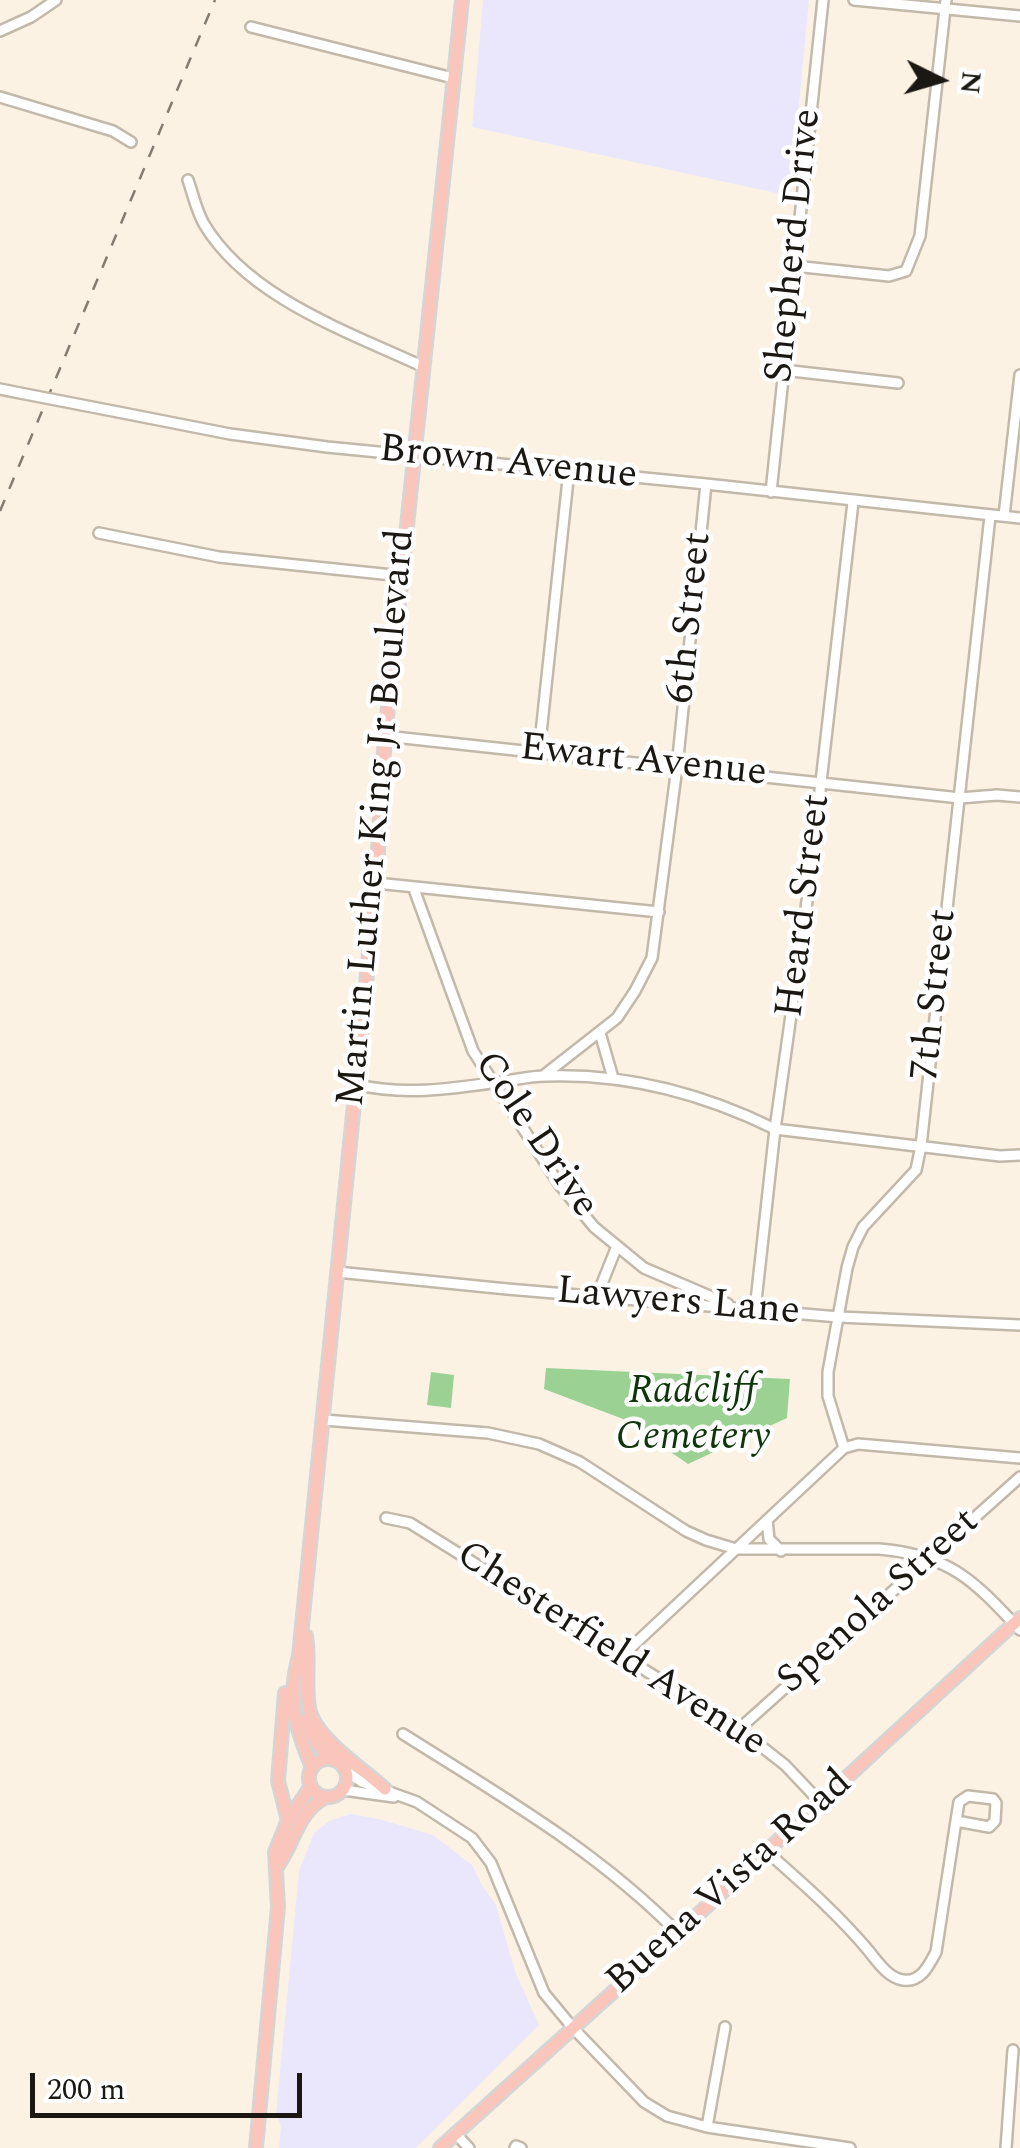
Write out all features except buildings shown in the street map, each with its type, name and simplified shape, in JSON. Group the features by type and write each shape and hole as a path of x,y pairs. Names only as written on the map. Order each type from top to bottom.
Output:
{"main road":[{"name":"Martin Luther King Jr Boulevard","path":"334,1759 314,1742 304,1711 302,1620 376,884 385,736 462,0"},
{"path":"302,1620 308,1649 310,1712 316,1727 385,1789"},
{"name":"Buena Vista Road","path":"440,2148 1018,1624"},
{"name":"Martin Luther King Jr Boulevard","path":"288,1820 278,1781 288,1668 301,1636"},
{"name":"Martin Luther King Jr Boulevard","path":"300,1656 293,1676 292,1702 312,1767"},
{"path":"321,1759 334,1759 344,1766 348,1778 343,1790 326,1797 310,1786 309,1773 321,1759"},
{"name":"Martin Luther King Jr Boulevard","path":"256,2148 278,1907 275,1852 288,1820 310,1786"},
{"name":"Martin Luther King Jr Boulevard","path":"277,1867 302,1817 315,1802 326,1797"}],"street":[{"path":"0,31 31,18 56,0"},
{"name":"Shepherd Drive","path":"770,492 823,0"},
{"path":"854,0 945,4 1020,16"},
{"path":"794,266 889,276 906,271 920,236 945,4"},
{"path":"252,27 454,78"},
{"path":"0,98 113,131 131,142"},
{"path":"188,180 205,226 258,281 298,308 424,367"},
{"path":"783,370 898,383"},
{"path":"1004,516 1020,375"},
{"name":"Brown Avenue","path":"0,390 230,434 1020,518"},
{"path":"539,752 569,470"},
{"name":"6th Street","path":"543,1076 617,1018 652,958 677,766 706,484"},
{"name":"Heard Street","path":"755,1310 853,502"},
{"name":"7th Street","path":"844,1448 828,1396 828,1372 854,1247 864,1227 916,1170 920,1146 990,516"},
{"path":"100,533 220,556 402,576"},
{"name":"Ewart Avenue","path":"385,736 960,798 1020,797"},
{"path":"376,884 659,912"},
{"name":"Cole Drive","path":"414,889 473,1051 559,1184 594,1227 644,1268 738,1308"},
{"path":"600,1033 613,1078"},
{"path":"354,1084 382,1091 424,1091 543,1076 613,1078 701,1098 776,1129 1000,1156 1020,1155"},
{"path":"597,1296 616,1246"},
{"name":"Lawyers Lane","path":"338,1272 839,1318 1020,1325"},
{"path":"324,1420 488,1433 539,1444 580,1462 686,1531 736,1549 879,1549 929,1558 946,1564 978,1586 1018,1624"},
{"path":"623,1655 844,1448 858,1444 1020,1458"},
{"name":"Spenola Street","path":"739,1729 1020,1477"},
{"name":"Chesterfield Avenue","path":"386,1518 410,1524 739,1729 786,1765 821,1803"},
{"path":"767,1520 769,1539 781,1550"},
{"path":"403,1734 567,1838 678,1932"},
{"path":"347,1772 362,1782 417,1802 472,1838 491,1864 544,1992 572,2028 644,2102 667,2116 707,2127 850,2148"},
{"path":"343,1790 402,1797"},
{"path":"766,1850 842,1920 894,1978 908,1982 928,1967 936,1952 956,1821 962,1798 996,1803 996,1821 989,1826 956,1821"},
{"path":"707,2127 725,2027"},
{"path":"1006,2148 1013,2050"},
{"path":"455,2133 469,2148"}],"shaded area":[{"path":"483,0 809,0 790,196 472,127"},
{"path":"351,1814 433,1835 472,1865 496,1905 515,1971 539,2025 416,2148 279,2148 281,2126 276,2113 299,1871 314,1833 329,1821"}],"green space":[{"name":"Radcliff Cemetery","path":"546,1368 790,1379 787,1418 688,1464 623,1419 544,1389"},
{"path":"431,1372 454,1375 451,1408 427,1405"}],"railway":[{"path":"0,511 215,0"}]}
